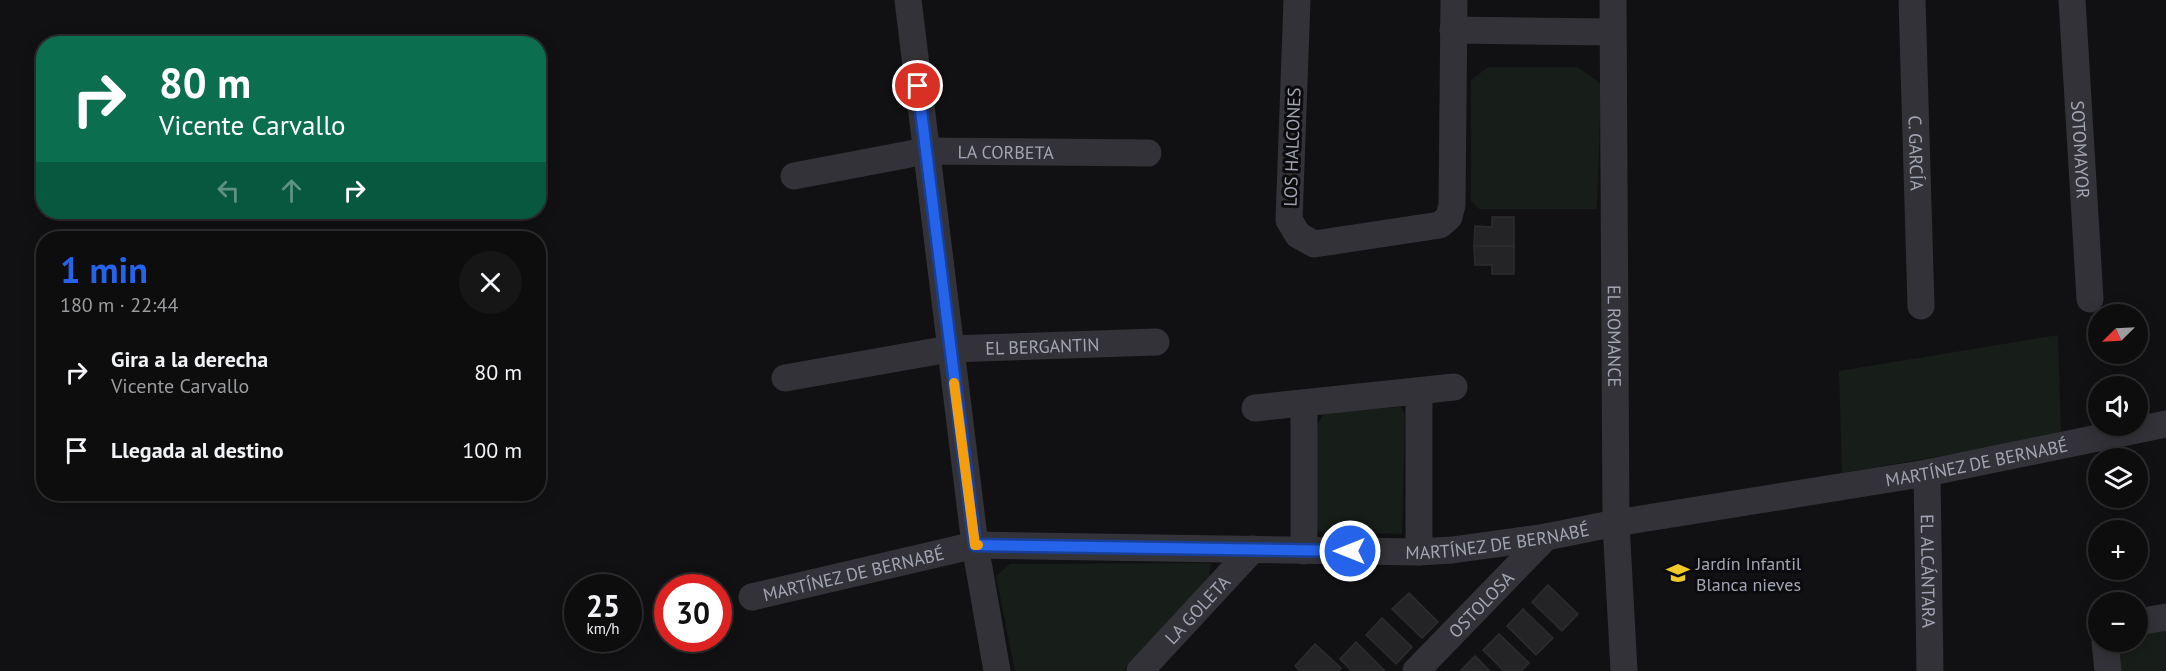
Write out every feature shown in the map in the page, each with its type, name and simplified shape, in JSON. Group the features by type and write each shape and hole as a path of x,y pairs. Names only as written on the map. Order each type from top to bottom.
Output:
{"street":[{"path":"908,0 949,349 975,545 997,671"},
{"name":"LOS HALCONES","path":"1297,0 1289,220 1298,235 1314,244 1440,225 1449,216 1452,205 1454,0"},
{"name":"EL ROMANCE","path":"1613,0 1616,523 1624,671"},
{"name":"C. GARCÍA","path":"1912,0 1921,306"},
{"name":"SOTOMAYOR","path":"2072,0 2090,299"},
{"path":"1453,30 1613,32"},
{"name":"LA CORBETA","path":"794,176 926,151 1148,153"},
{"name":"EL BERGANTIN","path":"785,378 949,349 1156,342"},
{"path":"1255,408 1454,387"},
{"path":"1419,392 1419,552"},
{"path":"1304,404 1304,551"},
{"name":"MARTÍNEZ DE BERNABÉ","path":"752,597 975,545 1304,551 1452,550 1546,537 1616,523 1927,473 2166,424"},
{"name":"EL ALCÁNTARA","path":"1922,670 1927,473"},
{"name":"OSTOLOSA","path":"1416,671 1546,537"},
{"name":"LA GOLETA","path":"1140,671 1253,549"},
{"path":"2148,620 2166,617"},
{"path":"2106,652 2108,671"}],"shaded area":[{"path":"1488,67 1578,67 1601,84 1597,209 1479,209 1471,201 1471,80"},
{"path":"2058,335 2061,435 1842,473 1839,371"},
{"path":"1401,407 1405,416 1402,534 1319,532 1313,516 1315,429 1324,413"},
{"path":"1211,563 1209,579 1123,671 1015,671 996,576 1010,564"},
{"path":"2166,624 2166,671 2116,671 2117,652 2148,652 2148,626"}],"building":[{"path":"1492,217 1514,217 1514,246 1474,246 1475,226 1492,227"},
{"path":"1474,246 1514,246 1514,274 1492,274 1492,265 1475,265"},
{"path":"1548,585 1578,614 1562,631 1532,602"},
{"path":"1409,593 1438,622 1422,638 1392,609"},
{"path":"1523,609 1553,638 1536,655 1507,626"},
{"path":"1382,618 1412,647 1396,664 1366,635"},
{"path":"1499,634 1529,663 1521,671 1504,671 1483,650"},
{"path":"1356,642 1385,671 1352,671 1340,659"},
{"path":"1315,644 1341,668 1338,671 1300,671 1295,666"},
{"path":"1475,656 1490,671 1460,671"}],"slow traffic":[{"path":"954,383 975,545 978,545"}],"place":[{"name":"Jardín Infantil Blanca nieves","path":"1678,573"}],"route":[{"path":"918,86 975,545 1350,551"}]}
